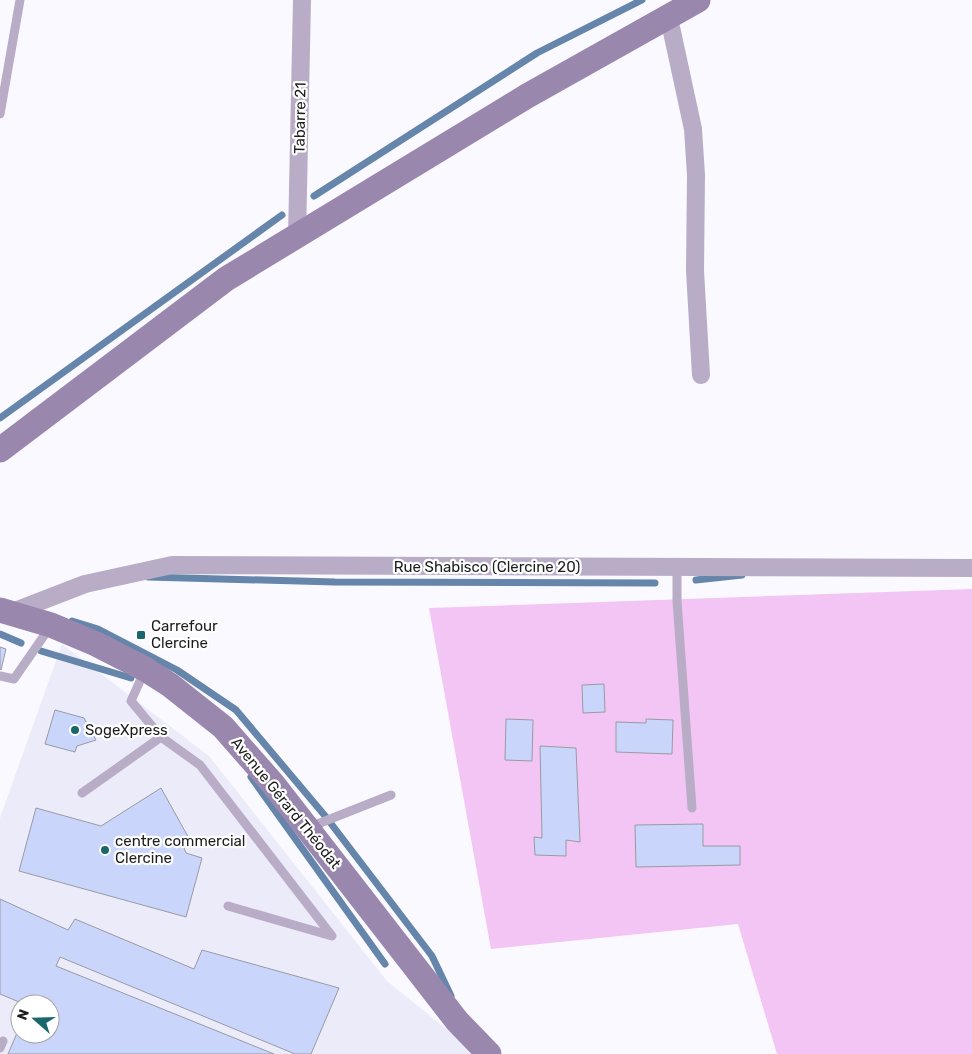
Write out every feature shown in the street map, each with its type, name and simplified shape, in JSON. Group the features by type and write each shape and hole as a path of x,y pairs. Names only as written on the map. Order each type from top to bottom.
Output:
{"main road":[{"path":"0,450 226,279 527,96 698,0"},
{"name":"Avenue Gérard Théodat","path":"5,611 50,625 96,644 145,669 223,727 273,784 458,1021 489,1054"}],"street":[{"name":"Tabarre 21","path":"297,237 302,0"},
{"path":"669,18 693,129 696,174 695,271 701,375"},
{"name":"Rue Shabisco (Clercine 20)","path":"5,611 84,584 172,566 972,568"}],"lane":[{"path":"0,114 20,0"},
{"path":"677,566 677,601 692,808"},
{"path":"0,676 14,678 50,625"},
{"path":"145,669 131,702 160,737 200,765 332,936 228,906"},
{"path":"82,793 160,737"},
{"path":"308,828 390,795"}],"shaded area":[{"path":"972,589 972,1054 777,1054 738,924 491,949 429,608"},
{"path":"62,644 209,756 387,981 477,1054 0,1054 0,818"}],"building":[{"path":"0,647 6,649 1,670 0,669"},
{"path":"604,684 605,712 583,713 582,685"},
{"path":"55,710 84,718 96,740 77,746 75,752 45,744"},
{"path":"506,719 533,720 532,761 505,760"},
{"path":"646,719 673,720 672,754 616,752 616,722 646,723"},
{"path":"540,746 576,748 580,842 566,840 566,856 535,855 534,837 542,838"},
{"name":"centre commercial Clercine","path":"161,788 191,842 184,848 186,853 202,858 186,917 19,871 36,808 101,826"},
{"path":"703,824 703,846 740,846 740,865 636,867 635,825"},
{"path":"0,899 68,930 75,919 194,969 202,950 339,988 311,1054 295,1054 60,957 56,966 274,1054 8,1054 12,1044 60,1044 60,994 10,994 10,998 0,994"}],"waterway":[{"path":"314,196 537,53 642,0"},
{"path":"0,418 282,215"},
{"path":"696,580 742,575"},
{"path":"148,577 335,582 655,583"},
{"path":"72,621 98,629 177,670 236,710 326,817"},
{"path":"0,634 21,643"},
{"path":"41,651 131,678"},
{"path":"251,777 385,964"},
{"path":"329,821 432,956 451,996"}],"place":[{"name":"Carrefour Clercine","path":"141,635"},
{"name":"SogeXpress","path":"75,730"},
{"name":"centre commercial Clercine","path":"105,850"}]}
